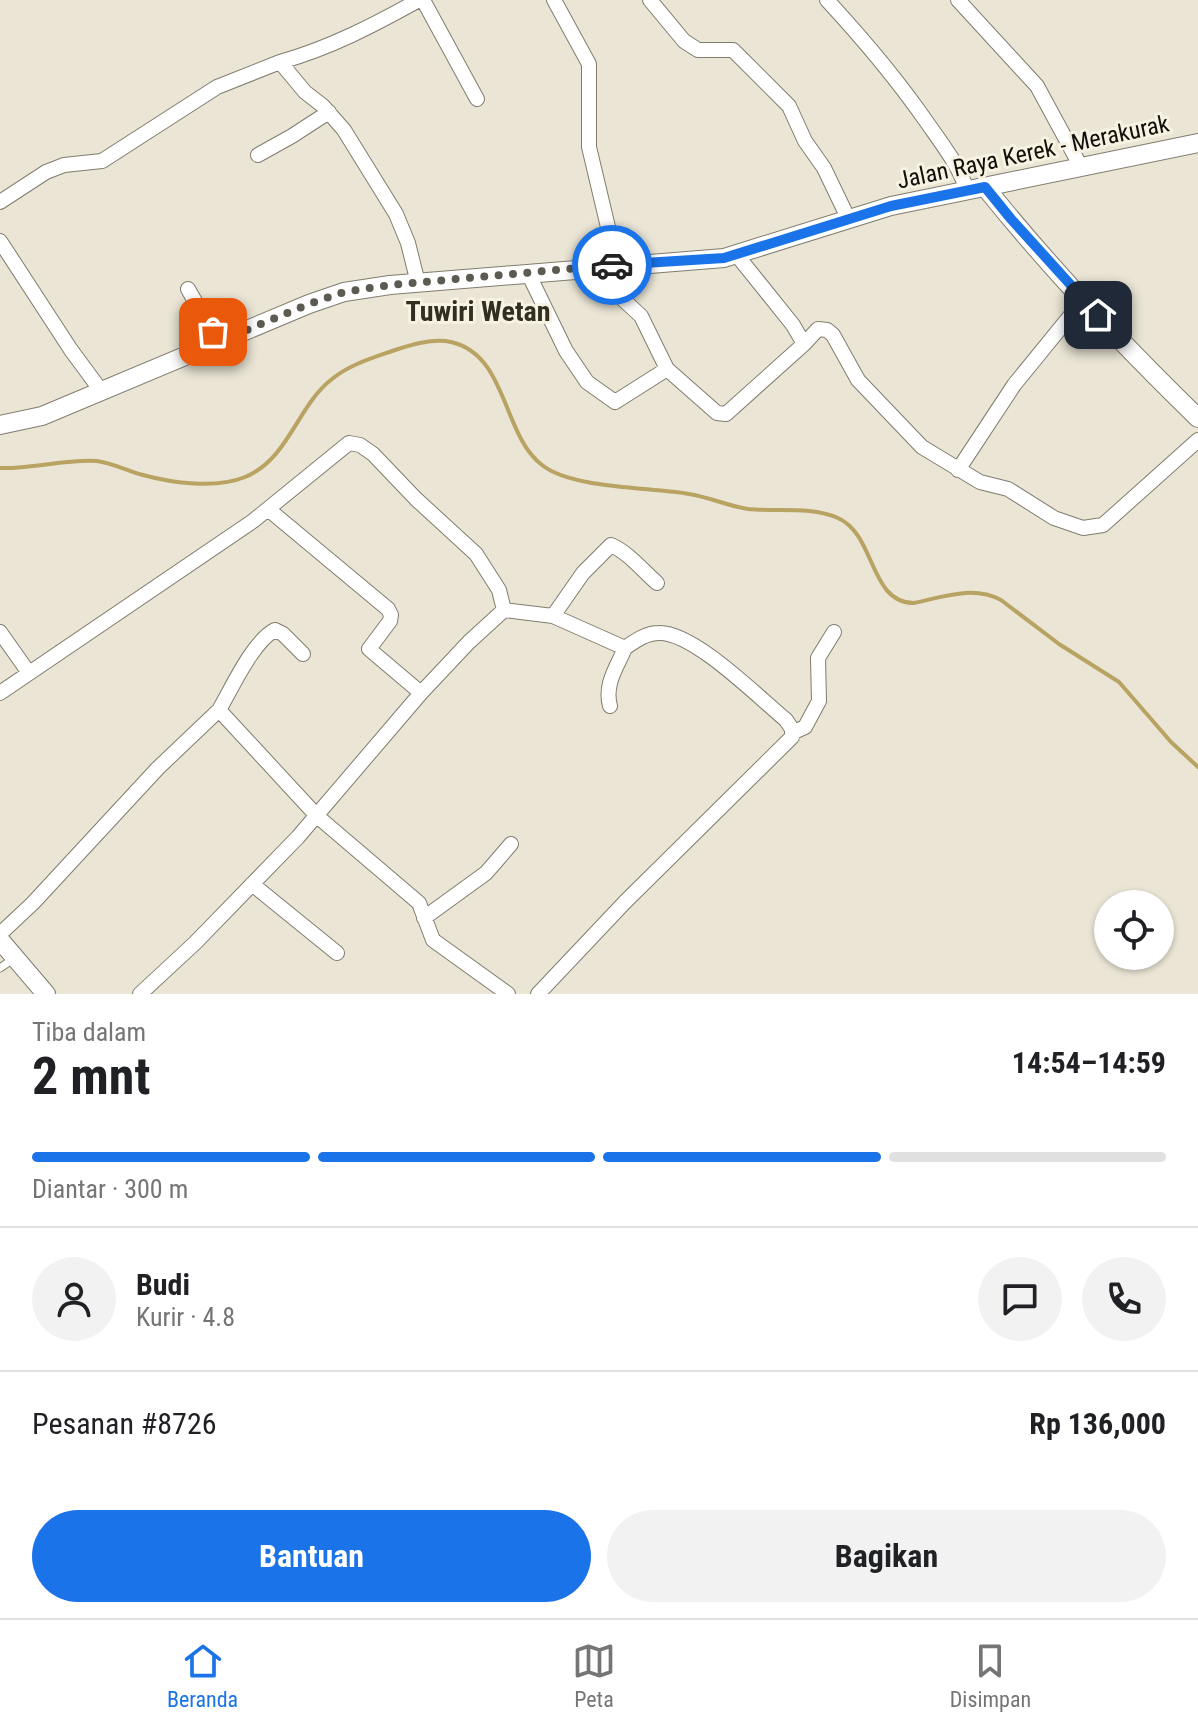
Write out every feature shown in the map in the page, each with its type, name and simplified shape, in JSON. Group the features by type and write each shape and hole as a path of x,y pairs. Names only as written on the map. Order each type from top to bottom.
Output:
{"main road":[{"name":"Jalan Raya Kerek - Merakurak","path":"0,425 42,416 95,381 213,333 414,271 528,273 724,258 844,208 891,206 968,181 1076,158 1198,143"},
{"path":"968,181 1011,219 1198,418"},
{"path":"0,937 8,963 46,994"}],"street":[{"path":"0,202 46,172 64,165 102,161 217,87 328,46 421,0 477,99"},
{"path":"554,0 589,64 589,147 614,291 641,316 667,369 717,413 726,414 818,329 827,330 833,335 858,380 922,447 980,482 1008,489 1054,518 1083,528 1103,525 1198,440"},
{"path":"650,0 684,41 698,50 733,50 789,106 805,141 824,168 844,208"},
{"path":"827,0 875,53 968,181"},
{"path":"958,0 1037,86 1076,158"},
{"path":"280,62 344,130 396,214 414,271"},
{"path":"258,155 329,112"},
{"path":"0,241 71,350 95,381"},
{"path":"736,254 793,325 804,344"},
{"path":"528,273 587,382 615,402 667,369"},
{"path":"188,289 213,333"},
{"path":"958,470 1014,385 1084,299"},
{"path":"0,693 268,509 344,445 360,445 373,454 476,554 499,590 504,610"},
{"path":"268,509 388,609 390,621 369,649 421,693"},
{"path":"553,616 583,573 611,545 624,551 657,583"},
{"path":"140,994 195,943 317,816 421,693 504,610 553,616 625,648"},
{"path":"0,937 158,768 219,710 251,656 269,633 275,630 283,634 303,654"},
{"path":"0,632 29,673"},
{"path":"538,994 625,902 788,741 792,733 786,720 709,656 677,636 657,632 638,638 625,648 608,684 610,706"},
{"path":"792,733 805,727 819,701 818,658 834,632"},
{"path":"219,710 317,816 419,903 433,940 508,994"},
{"path":"424,918 486,873 511,844"},
{"path":"252,884 337,953"}],"waterway":[{"path":"0,468 97,461 180,482 208,484 233,481 260,469 272,458 320,390 339,374 361,362 406,346 451,342 470,350 484,362 529,452 555,473 591,483 696,495 748,509 805,511 838,518 860,538 880,581 899,600 914,603 969,593 1001,600 1059,644 1119,682 1171,742 1198,767"}],"way so far":[{"path":"213,332 218,342 344,292 612,265"}],"district":[{"name":"Tuwiri Wetan","path":"478,311"}],"route":[{"path":"612,265 724,258 891,206 985,187 1098,315"}]}
